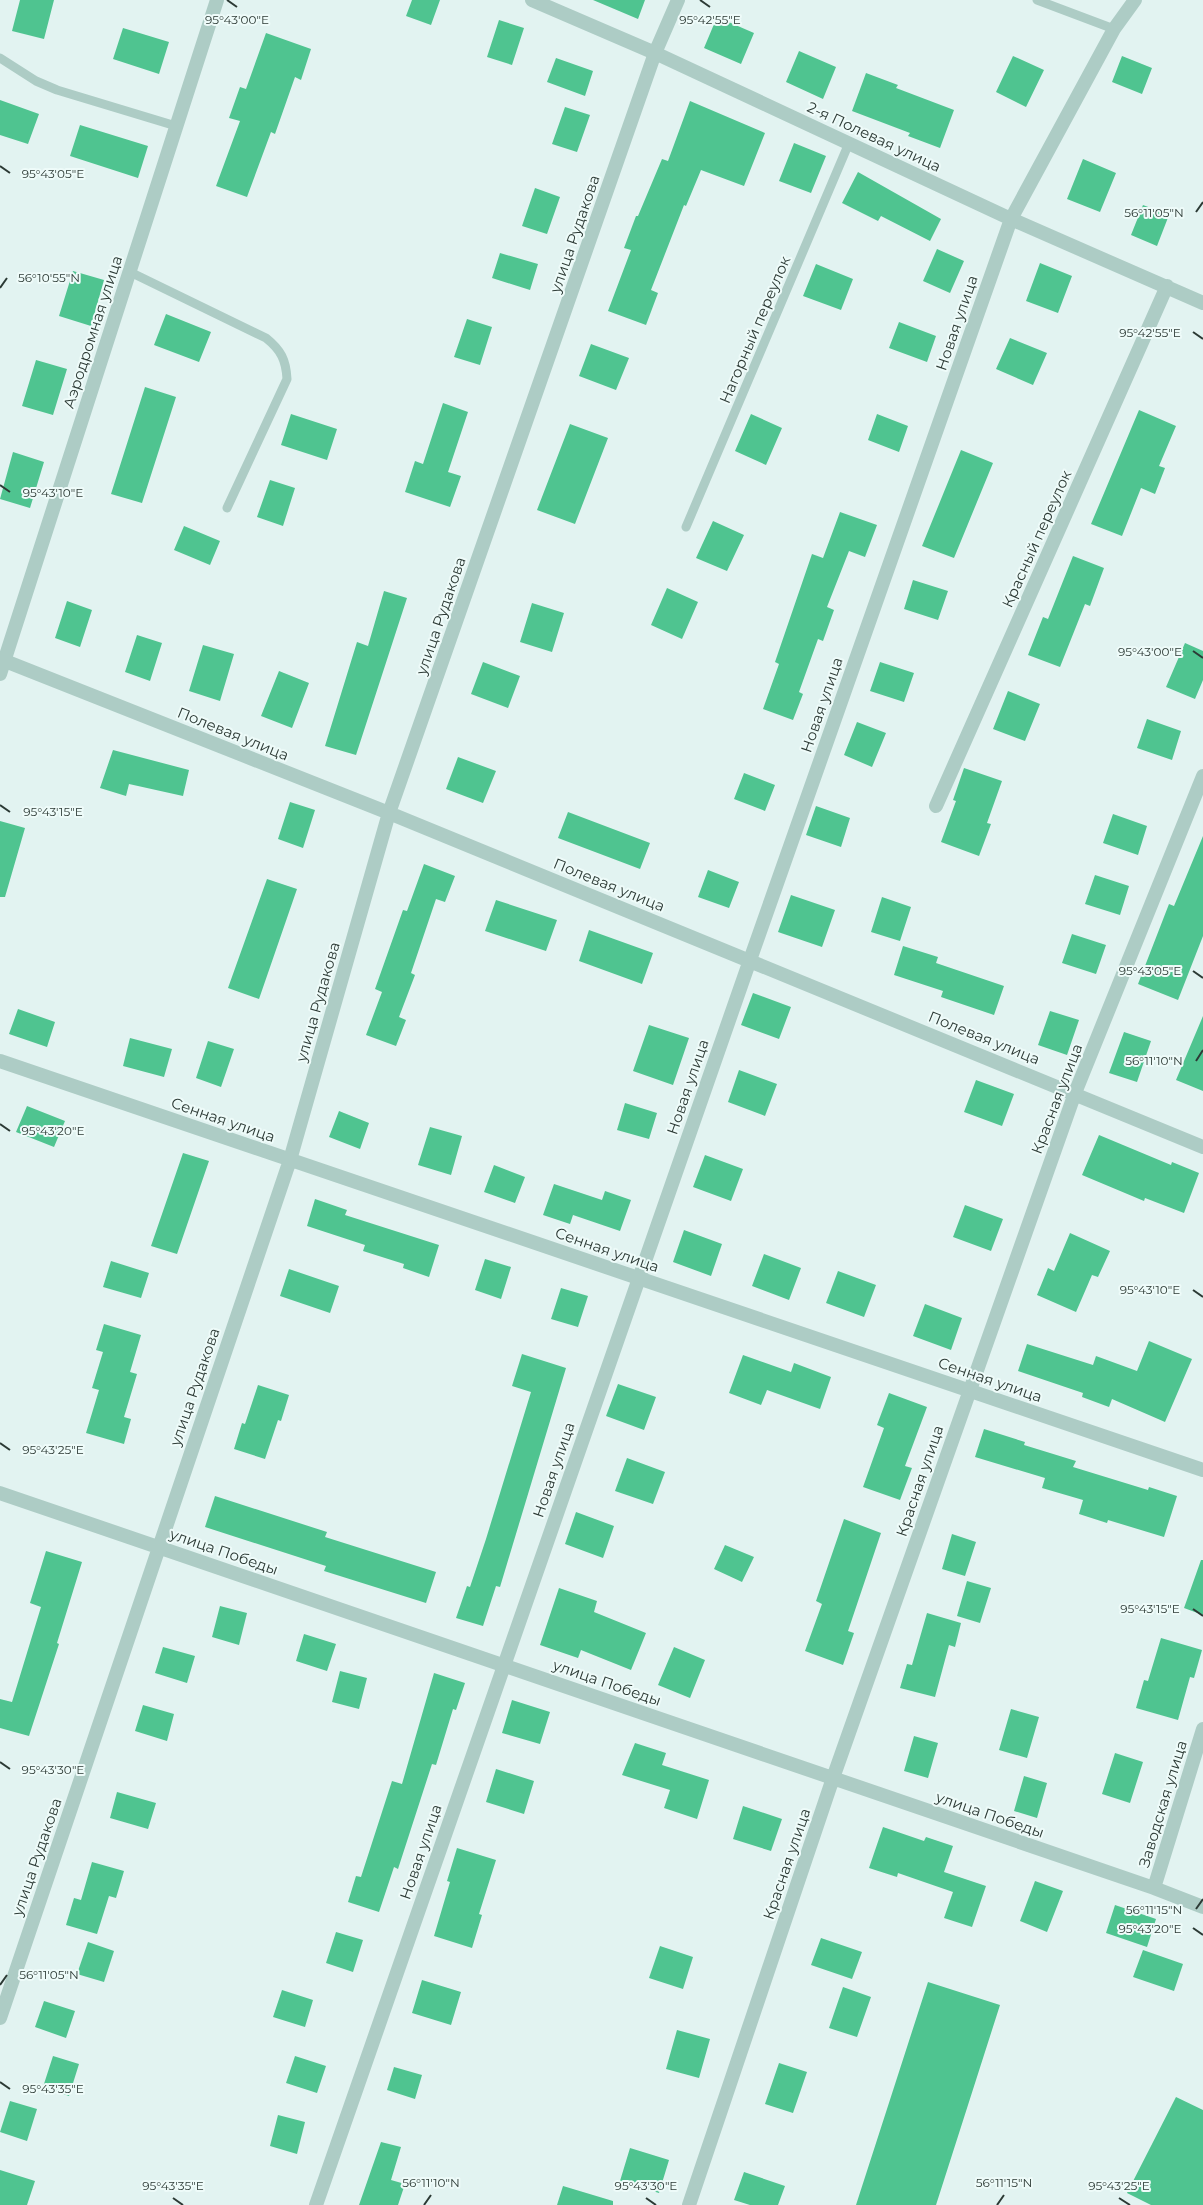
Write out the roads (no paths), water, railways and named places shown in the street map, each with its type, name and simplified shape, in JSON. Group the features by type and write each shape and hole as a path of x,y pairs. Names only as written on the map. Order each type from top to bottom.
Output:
{"street":[{"name":"Аэродромная улица","path":"0,674 2,659 130,272 217,0"},
{"name":"2-я Полевая улица","path":"532,0 655,53 1012,219 1203,302"},
{"name":"улица Рудакова","path":"0,2018 290,1160 389,814 655,53 678,0"},
{"name":"Новая улица","path":"316,2205 638,1278 1012,219 1114,29 1134,0"},
{"name":"Красный переулок","path":"936,806 1167,286"},
{"name":"Полевая улица","path":"2,659 750,960 1203,1147"},
{"name":"Красная улица","path":"689,2205 833,1778 1075,1093 1203,776"},
{"name":"Сенная улица","path":"0,1061 1203,1470"},
{"name":"улица Победы","path":"0,1493 1154,1888 1203,1907"},
{"name":"Заводская улица","path":"1154,1888 1203,1729"}],"lane":[{"path":"1037,0 1114,29"},
{"path":"0,58 36,81 57,90 176,126"},
{"name":"Нагорный переулок","path":"686,527 849,143"},
{"path":"130,272 266,338 277,346 286,362 287,379 227,508"}]}
